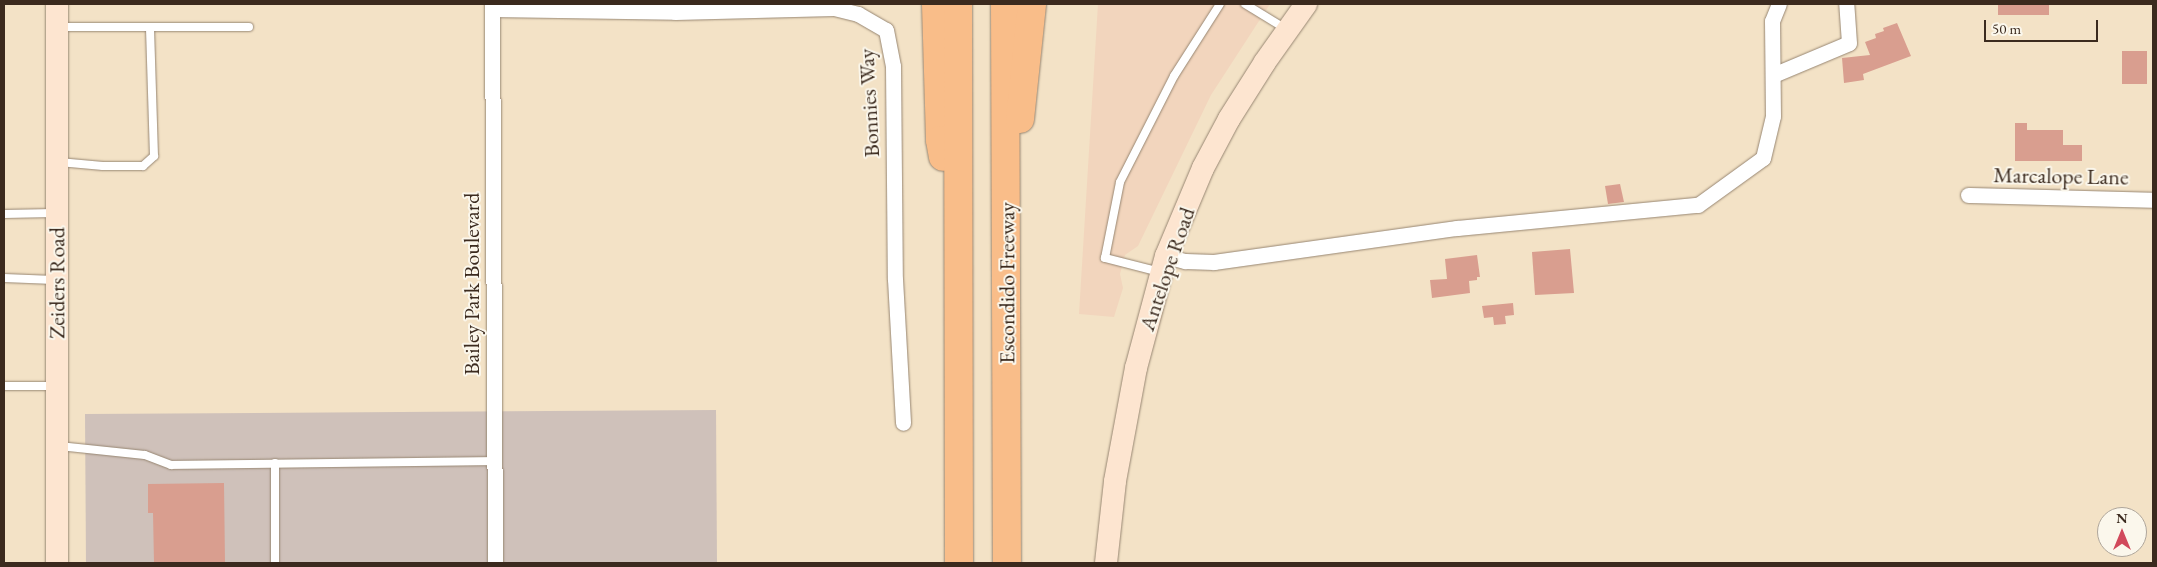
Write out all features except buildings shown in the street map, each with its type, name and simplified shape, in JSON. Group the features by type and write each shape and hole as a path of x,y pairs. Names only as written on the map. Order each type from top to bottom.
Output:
{"highway":[{"path":"936,4 940,140 960,250"},
{"path":"958,4 960,250 959,563"},
{"name":"Escondido Freeway","path":"1005,4 1007,563"},
{"path":"1007,252 1032,4"}],"main road":[{"name":"Zeiders Road","path":"57,4 57,563"},
{"name":"Antelope Road","path":"1106,563 1115,481 1136,368 1164,264 1203,168 1229,119 1265,62 1306,4"}],"street":[{"path":"1164,264 1185,260 1214,262 1457,228 1698,205 1763,158 1774,116 1772,21 1779,4"},
{"path":"1773,76 1849,43 1846,4"},
{"name":"Bonnies Way","path":"492,6 675,12 834,8 858,14 886,30 893,66 895,279 902,423"},
{"name":"Bailey Park Boulevard","path":"492,6 495,563"},
{"name":"Marcalope Lane","path":"1968,195 2153,200"}],"lane":[{"path":"1164,264 1105,258 1120,182 1174,76 1220,4"},
{"path":"1245,4 1287,30"},
{"path":"57,27 250,27"},
{"path":"57,161 102,166 143,166 154,156 150,27"},
{"path":"4,214 57,213"},
{"path":"4,278 57,280"},
{"path":"4,386 57,386"},
{"path":"57,446 145,455 171,465 495,462"},
{"path":"275,563 276,463"}],"shaded area":[{"path":"1098,4 1270,4 1211,95 1138,246 1125,255 1120,274 1123,288 1114,317 1079,314"},
{"path":"716,410 717,563 86,563 85,414"}]}
